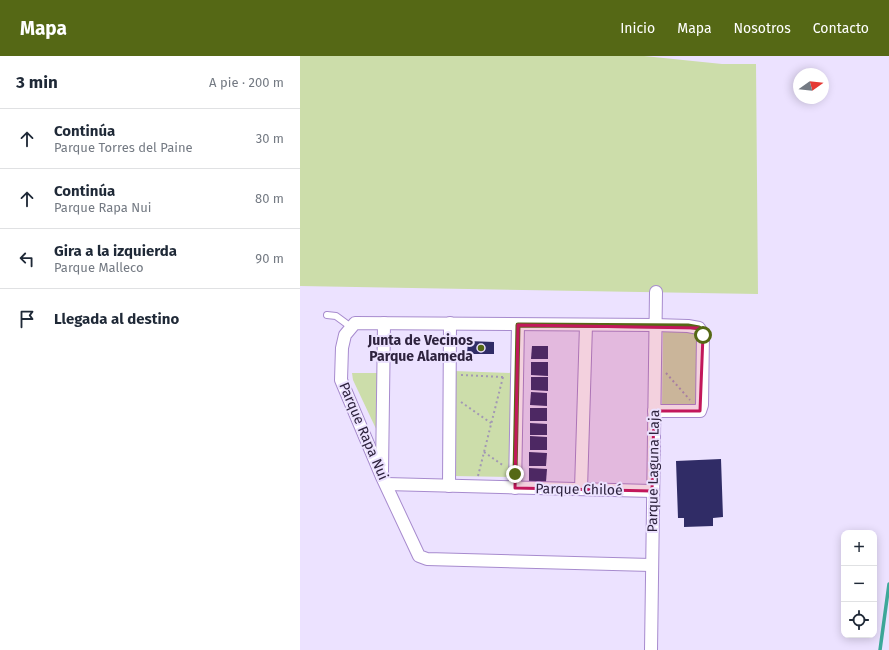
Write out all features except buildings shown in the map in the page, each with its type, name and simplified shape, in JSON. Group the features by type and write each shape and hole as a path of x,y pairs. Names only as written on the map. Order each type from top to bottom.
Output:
{"street":[{"name":"Parque Laguna Laja","path":"651,650 652,491 656,292"},
{"path":"351,327 355,323 450,323 518,325 655,325 688,326 699,328 703,335 702,405 700,411 654,411"},
{"path":"384,323 384,481"},
{"path":"449,486 450,323"},
{"path":"515,488 518,325"},
{"path":"581,489 586,325"},
{"name":"Parque Rapa Nui","path":"351,327 345,335 342,348 341,380 384,481 419,556 427,559 651,565"},
{"name":"Parque Chiloé","path":"384,481 449,486 652,491"}],"lane":[{"path":"327,315 336,316 351,327"}],"path":[{"path":"665,372 700,411"},
{"path":"450,375 517,377"},
{"path":"475,486 503,376"},
{"path":"450,393 491,423"},
{"path":"484,452 515,474"}],"highlighted area":[{"path":"518,325 699,328 703,335 700,411 654,411 652,491 515,488"}],"green space":[{"path":"300,56 644,56 722,64 756,64 758,294 300,286"},
{"path":"663,329 696,331 698,336 697,405 662,409"},
{"path":"454,371 513,373 512,477 453,476"},
{"path":"352,373 379,373 378,433 353,380"}],"waterway":[{"path":"880,650 889,584"}],"place":[{"name":"Junta de Vecinos Parque Alameda","path":"481,348"}],"route":[{"path":"515,474 518,325 688,326 699,328 703,335"}]}
